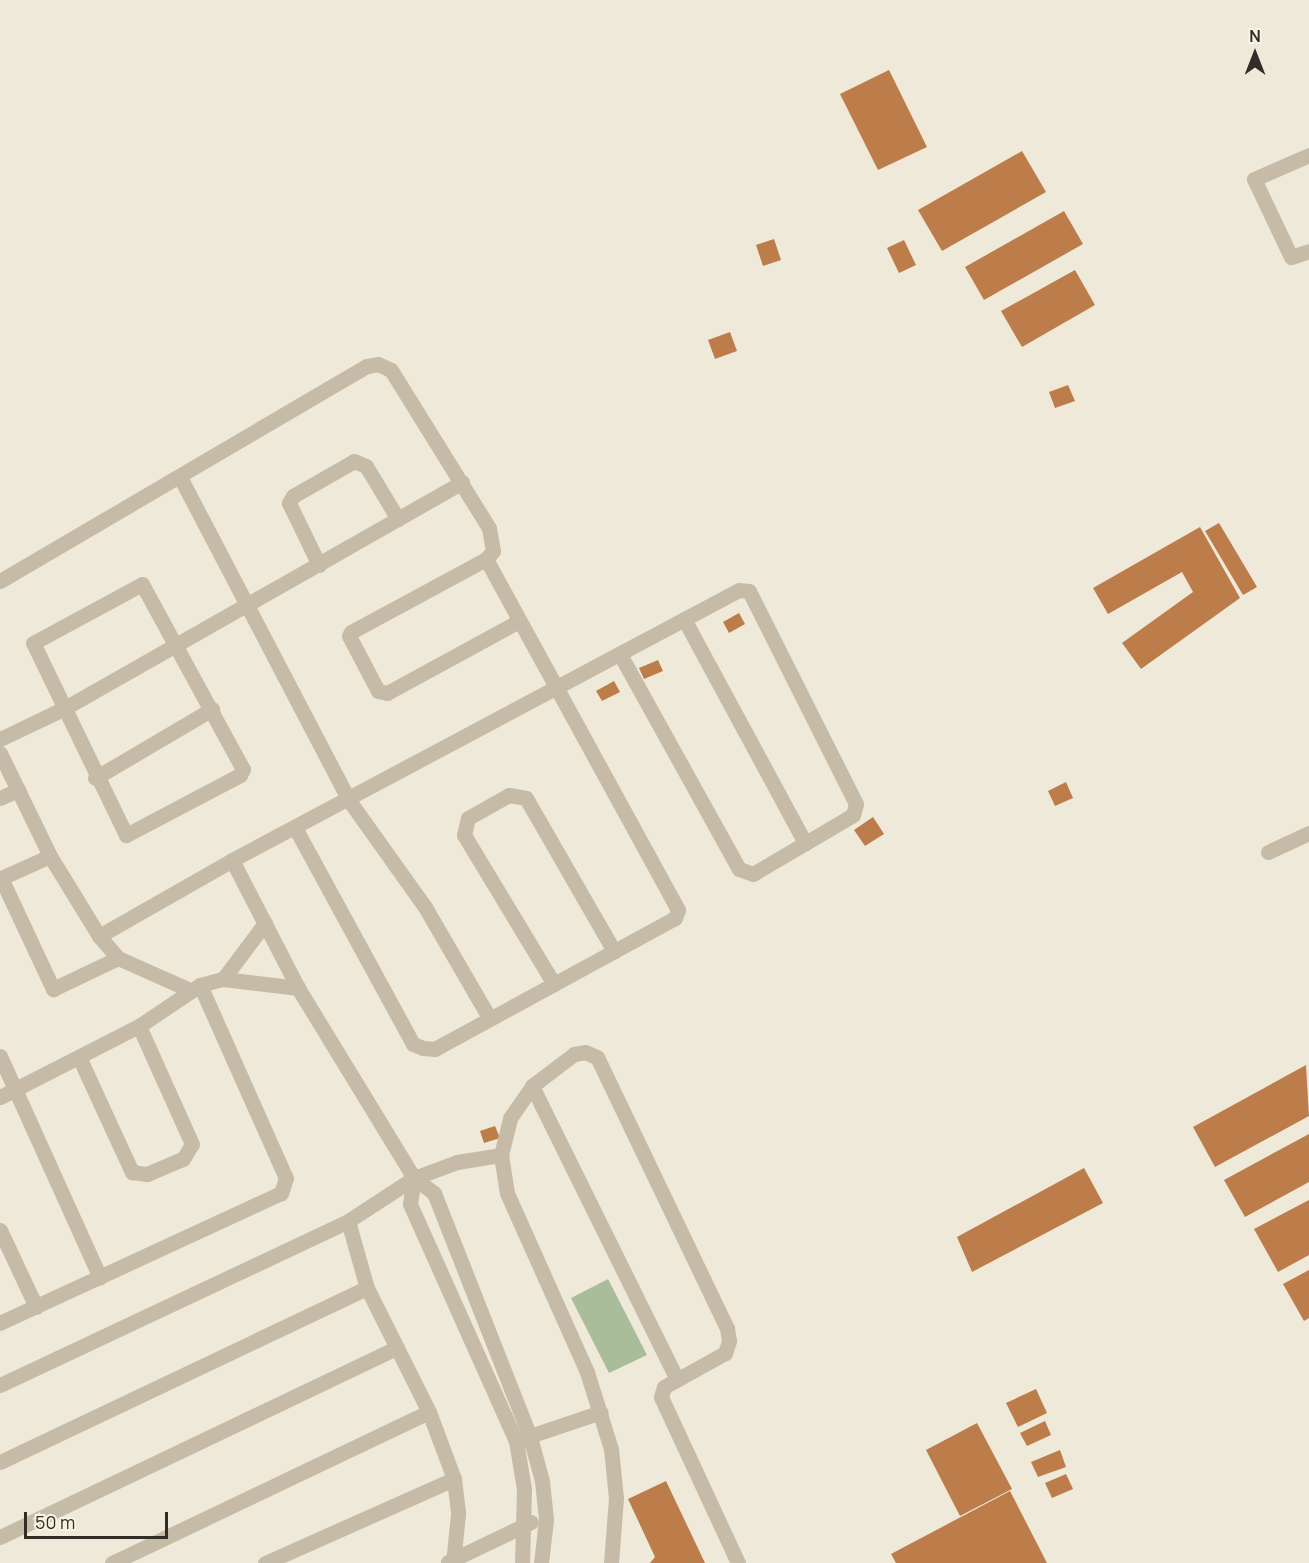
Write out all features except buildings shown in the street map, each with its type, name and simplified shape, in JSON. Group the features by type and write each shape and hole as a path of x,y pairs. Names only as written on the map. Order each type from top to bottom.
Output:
{"street":[{"path":"1309,155 1254,179 1291,257 1309,250"},
{"path":"0,581 367,366 378,364 391,370 462,482 494,540 493,551 486,559 351,632 350,636 378,691 387,693 519,621"},
{"path":"319,565 289,502 292,496 354,461 366,466 398,519"},
{"path":"180,477 348,799 425,907 490,1019"},
{"path":"0,739 63,710 462,482"},
{"path":"295,828 412,1044 435,1049 675,918 678,904 555,688 486,559"},
{"path":"142,584 178,645 242,764 240,775 126,835 95,778 34,647 36,639 142,584"},
{"path":"99,936 232,860 740,590 749,591 856,804 853,815 753,874 739,869 620,654"},
{"path":"684,619 805,843"},
{"path":"95,778 212,709"},
{"path":"0,753 50,856 99,936 118,958 195,987 285,1172 285,1186 281,1193 0,1323"},
{"path":"0,798 18,790"},
{"path":"554,984 464,835 468,818 509,795 526,798 614,951"},
{"path":"1268,852 1309,833"},
{"path":"50,856 1,878 53,989 118,958"},
{"path":"232,860 298,988 414,1178 434,1193 481,1315 523,1439 525,1523 522,1563"},
{"path":"223,979 265,923"},
{"path":"0,1097 139,1026 195,987 223,979 298,988"},
{"path":"79,1056 132,1172 147,1174 183,1159 192,1144 139,1026"},
{"path":"611,1563 616,1498 611,1449 601,1412 511,1203 501,1155 510,1118 532,1086 574,1054 585,1052 597,1057 727,1328 729,1341 724,1353 664,1387 661,1396 738,1563"},
{"path":"0,1056 100,1276"},
{"path":"532,1086 677,1379"},
{"path":"0,1384 348,1221 414,1178 457,1162 501,1155"},
{"path":"414,1178 410,1204 462,1324 523,1439 542,1481 546,1520 541,1563"},
{"path":"348,1221 367,1288 429,1412 454,1479 458,1514 451,1562"},
{"path":"0,1230 36,1307"},
{"path":"0,1462 367,1288"},
{"path":"462,1324 481,1315"},
{"path":"0,1537 397,1348"},
{"path":"112,1563 429,1412"},
{"path":"523,1439 601,1412"},
{"path":"265,1563 454,1479"},
{"path":"451,1562 525,1523 546,1520"}],"green space":[{"path":"608,1279 647,1355 609,1373 571,1298"}]}
